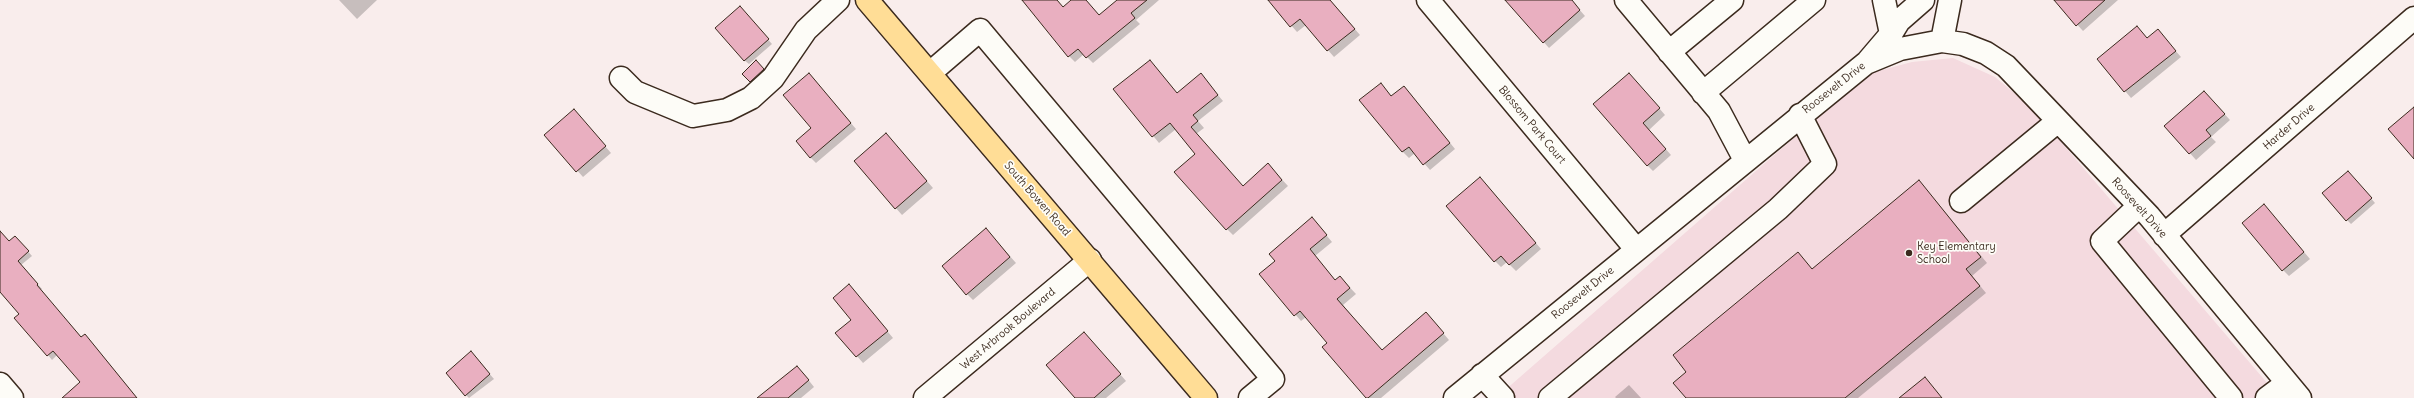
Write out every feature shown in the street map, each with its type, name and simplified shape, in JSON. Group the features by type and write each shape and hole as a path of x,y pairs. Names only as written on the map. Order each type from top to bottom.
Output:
{"main road":[{"name":"South Bowen Road","path":"867,0 1206,398"}],"street":[{"path":"621,78 636,92 693,116 727,110 751,98 773,78 806,30 838,0"},
{"name":"Blossom Park Court","path":"1428,0 1636,249"},
{"path":"1626,0 1719,111 1745,160"},
{"path":"1669,52 1732,0"},
{"path":"1703,92 1814,0"},
{"path":"1884,0 1891,34"},
{"path":"1866,63 1891,34 1899,21 1923,0"},
{"path":"1942,41 1950,0"},
{"name":"Harder Drive","path":"2164,235 2414,18"},
{"path":"930,73 980,30 1273,379 1250,398"},
{"name":"Roosevelt Drive","path":"1455,398 1800,115 1866,63 1900,49 1942,41 1963,44 1986,53 1999,62 2139,206 2294,390"},
{"path":"1555,396 1778,208 1825,164 1800,115"},
{"path":"1961,201 2058,121"},
{"path":"2139,206 2102,241 2230,398"},
{"name":"West Arbrook Boulevard","path":"925,398 1090,260"},
{"path":"1482,375 1503,398"},
{"path":"0,384 12,398"},
{"path":"2267,398 2294,390"}],"shaded area":[{"name":"Key Elementary School","path":"1953,58 1995,77 2032,108 2280,398 1496,398 1867,74 1912,62"}],"building":[{"path":"1022,0 1057,0 1063,7 1071,0 1086,0 1099,15 1117,0 1147,0 1131,13 1135,18 1086,58 1078,49 1068,57"},
{"path":"1268,0 1330,0 1355,29 1327,51 1300,19 1290,27"},
{"path":"1505,0 1572,0 1580,10 1543,43"},
{"path":"2054,0 2105,0 2076,26"},
{"path":"740,6 769,39 744,61 715,28"},
{"path":"2137,26 2147,38 2158,29 2176,51 2124,92 2097,59"},
{"path":"756,60 764,69 750,82 742,74"},
{"path":"1150,60 1177,93 1201,73 1218,95 1193,115 1198,121 1191,127 1243,186 1268,163 1282,180 1226,230 1174,172 1195,154 1170,123 1152,137 1113,89"},
{"path":"809,73 851,123 810,158 796,141 811,128 783,95"},
{"path":"1629,73 1660,108 1643,123 1666,149 1647,166 1593,104"},
{"path":"1381,83 1391,96 1404,86 1450,143 1423,165 1409,147 1402,152 1359,100"},
{"path":"2204,91 2225,114 2206,130 2211,136 2189,154 2164,126"},
{"path":"2414,107 2414,159 2388,129"},
{"path":"574,109 606,146 576,172 544,135"},
{"path":"886,133 927,181 895,209 854,161"},
{"path":"2348,171 2372,198 2346,221 2322,193"},
{"path":"1480,177 1536,243 1509,265 1501,256 1494,262 1446,206"},
{"path":"1919,180 1981,257 1966,269 1980,286 1845,398 1686,398 1673,383 1686,372 1673,355 1798,252 1812,269"},
{"path":"2264,204 2304,252 2282,271 2242,223"},
{"path":"1312,217 1327,235 1310,249 1335,280 1340,276 1350,288 1337,299 1382,350 1426,312 1444,333 1368,398 1366,398 1322,347 1327,343 1300,311 1294,316 1259,274 1275,261 1269,254"},
{"path":"986,228 1010,257 966,295 942,266"},
{"path":"0,231 9,241 15,236 29,251 18,261 81,337 85,334 137,398 62,398 80,382 53,351 47,356 14,318 19,314 0,292"},
{"path":"849,284 888,331 856,357 835,333 851,320 833,298"},
{"path":"1084,332 1121,374 1094,398 1075,398 1046,365"},
{"path":"471,351 490,374 465,396 446,373"},
{"path":"797,366 809,380 788,398 757,398"},
{"path":"1925,377 1942,398 1899,398"}],"place":[{"name":"Key Elementary School","path":"1909,253"}]}
